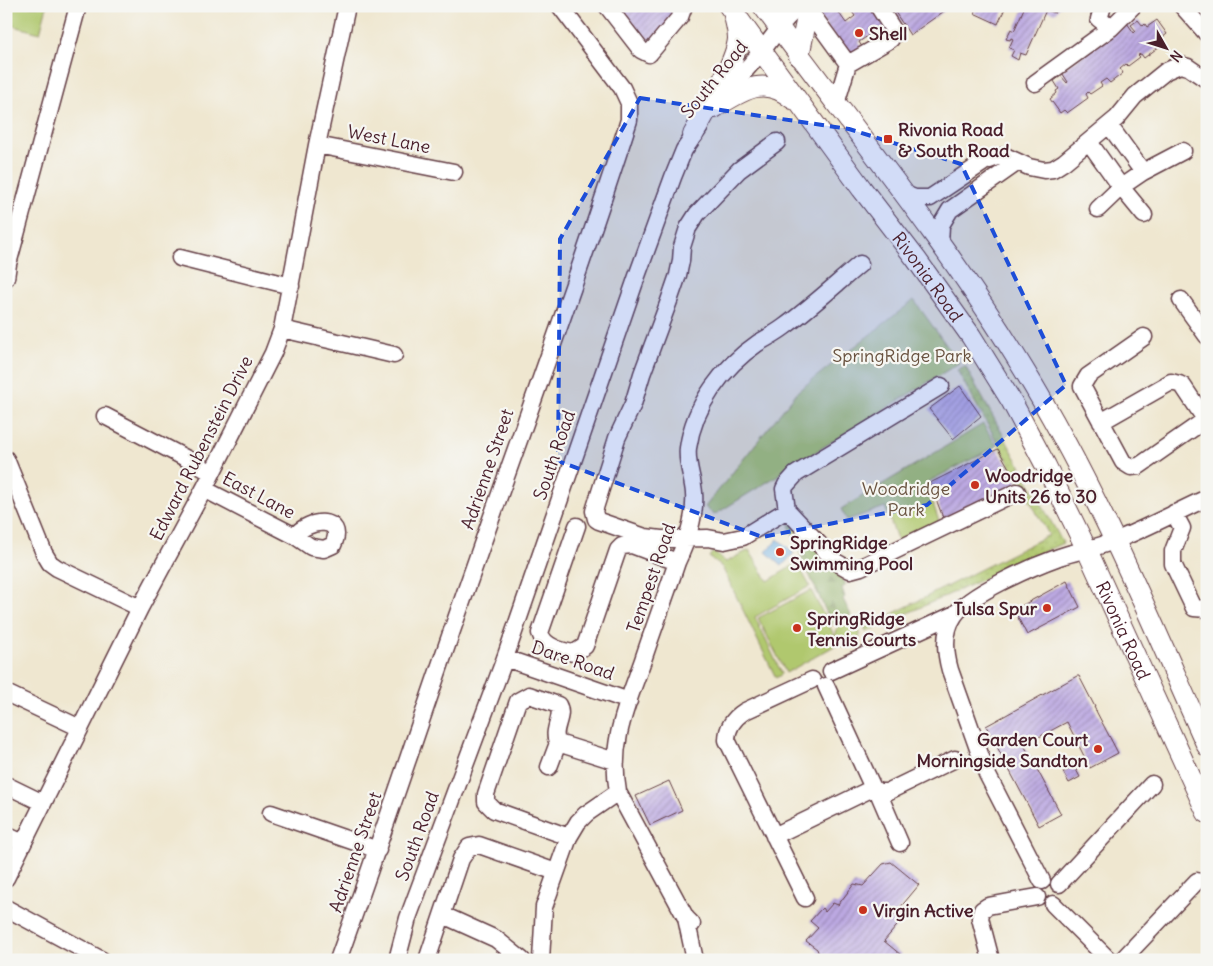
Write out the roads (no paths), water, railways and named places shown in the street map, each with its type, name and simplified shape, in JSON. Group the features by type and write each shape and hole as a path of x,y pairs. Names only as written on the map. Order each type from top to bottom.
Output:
{"main road":[{"name":"Rivonia Road","path":"763,6 798,56 940,244 996,323 1026,372 1060,432 1114,541 1207,746"},
{"name":"Rivonia Road","path":"730,8 916,259 971,336 1012,402 1034,442 1087,550 1207,813"},
{"path":"693,135 733,58 738,41 738,29 730,8"},
{"path":"798,56 808,11"},
{"path":"714,108 744,90 764,86 779,89 802,107"}],"street":[{"path":"7,269 78,6"},
{"name":"Edward Rubenstein Drive","path":"6,878 140,608 204,489 273,353 282,330 347,6"},
{"name":"Adrienne Street","path":"338,960 378,850 420,719 554,342 629,120 629,103 622,88 560,6"},
{"path":"607,6 641,50 649,54 680,17 684,6"},
{"path":"836,104 848,64 891,39 894,31 878,6"},
{"path":"1103,6 1099,19 1110,28"},
{"path":"1035,83 1110,28 1133,6"},
{"path":"1182,6 1207,34"},
{"path":"808,11 848,64"},
{"name":"South Road","path":"396,960 408,918 505,658 636,276 672,177 693,135 787,18 808,11"},
{"path":"902,193 915,198 930,198 984,162 998,157 1005,156 1044,170 1053,169 1117,118 1135,96 1172,67 1180,65 1188,67 1207,80"},
{"path":"1108,125 1143,172"},
{"path":"777,142 739,170 697,214 688,228 682,247 678,275 633,404 617,438 594,512 596,519 599,521 645,537 661,539 708,538 724,541 742,537 787,510"},
{"path":"1089,142 1121,187 1144,215"},
{"name":"West Lane","path":"318,145 454,172"},
{"path":"1098,210 1121,187 1143,172 1183,151"},
{"path":"940,244 941,224 950,210 1018,162"},
{"path":"180,258 291,286"},
{"name":"Tempest Road","path":"695,960 689,921 618,792 615,777 615,761 619,728 677,562 688,539 694,512 695,495 688,449 700,410 708,394 739,359 758,344 784,328 860,264"},
{"path":"1181,300 1207,336"},
{"path":"282,330 394,355"},
{"path":"1101,422 1171,382 1183,386 1206,421 1139,466 1127,466 1123,462 1101,422 1082,386 1088,376 1144,337"},
{"path":"941,386 796,474 786,484 784,489 787,510 836,562 850,570 861,567 1017,492"},
{"path":"105,416 191,460 212,473"},
{"path":"6,459 44,553 50,563 70,575 140,608"},
{"name":"East Lane","path":"204,489 295,536"},
{"path":"805,898 727,740 727,732 738,715 745,710 823,679 955,614 987,589 1060,557 1114,541 1207,498"},
{"path":"1174,513 1182,528 1173,551 1173,564 1194,608 1207,609"},
{"path":"577,526 540,633 545,643 567,652 574,653 585,646 618,550 622,546 632,545 677,562"},
{"path":"955,614 948,628 946,644 950,670 987,774 1042,881"},
{"name":"Dare Road","path":"505,658 629,701"},
{"path":"823,679 900,843"},
{"path":"6,693 80,728"},
{"path":"550,767 558,743 554,733 561,712 558,705 529,695 518,701 514,710 485,798 488,805 494,810 569,837"},
{"path":"558,743 615,761"},
{"path":"774,836 875,790 887,792 955,759"},
{"path":"6,784 42,803"},
{"path":"1059,884 1152,784"},
{"path":"541,960 544,907 569,837 578,822 586,814 618,792"},
{"path":"271,813 378,850"},
{"path":"6,835 23,843"},
{"path":"428,960 462,859 471,846 479,845 556,872"},
{"path":"1042,881 1053,880 1061,888 1060,898 1053,904"},
{"path":"1042,881 1036,890 1037,897 1044,903 1053,904 1109,960"},
{"path":"1122,960 1197,881"},
{"path":"991,960 980,918 982,910 988,906 1037,897"},
{"path":"6,908 102,960"},
{"path":"443,915 491,936 522,960"},
{"name":"South Road","path":"385,960 408,918"}],"water":[{"name":"SpringRidge Swimming Pool","path":"778,539 794,553 782,566 766,552"}],"place":[{"name":"Shell","path":"859,33"},
{"name":"Rivonia Road & South Road","path":"888,139"},
{"name":"Woodridge Units 26 to 30","path":"975,485"},
{"name":"SpringRidge Swimming Pool","path":"780,552"},
{"name":"Tulsa Spur","path":"1047,608"},
{"name":"SpringRidge Tennis Courts","path":"797,628"},
{"name":"Garden Court Morningside Sandton","path":"1098,749"},
{"name":"Virgin Active","path":"863,910"}],"park label":[{"name":"SpringRidge Park","path":"902,355"},
{"name":"Woodridge Park","path":"906,498"}]}
